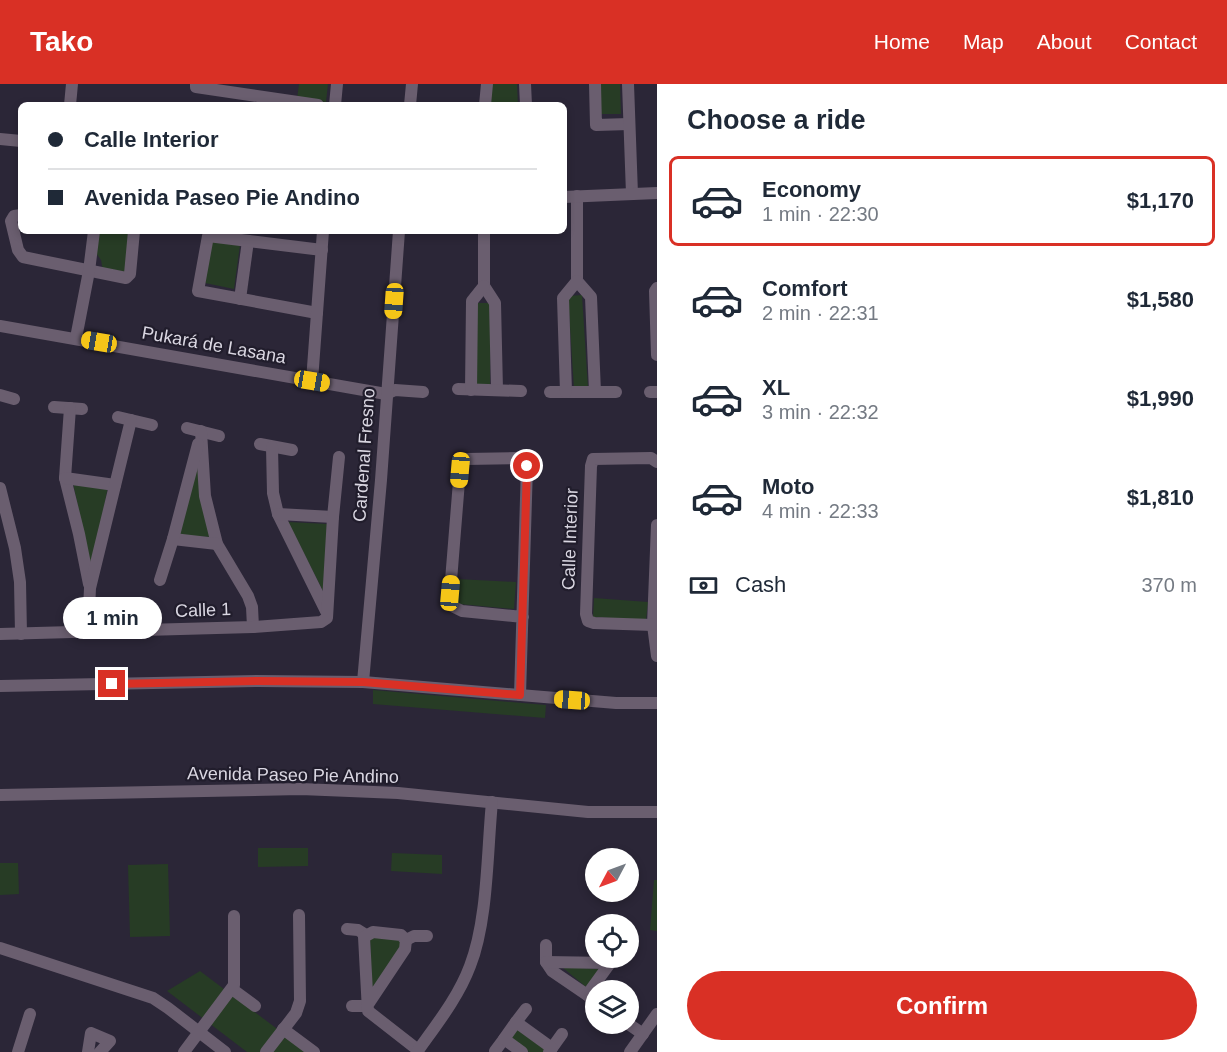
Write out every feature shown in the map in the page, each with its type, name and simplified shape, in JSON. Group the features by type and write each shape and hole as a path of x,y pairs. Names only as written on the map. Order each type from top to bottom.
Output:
{"street":[{"path":"70,102 72,84"},
{"path":"196,84 196,87 298,102"},
{"path":"335,102 336,84"},
{"path":"410,102 412,84"},
{"path":"485,102 487,84"},
{"path":"525,84 526,102"},
{"path":"595,84 596,125 629,124"},
{"path":"628,84 632,194"},
{"path":"0,139 18,141"},
{"path":"595,392 591,297 577,281 570,196 657,193"},
{"path":"18,215 14,216 11,221 18,250 23,257 126,278 129,276 134,234"},
{"path":"76,338 94,234"},
{"path":"312,381 323,234"},
{"name":"Cardenal Fresno","path":"363,682 381,480 399,234"},
{"path":"484,234 484,286 495,303 497,390"},
{"path":"317,313 198,291 208,236 322,250"},
{"path":"240,299 248,241"},
{"path":"566,392 563,298 577,281"},
{"path":"471,390 472,301 484,286"},
{"path":"657,288 655,291 657,355"},
{"name":"Pukará de Lasana","path":"0,326 386,394 395,390 423,392"},
{"path":"458,389 521,391"},
{"path":"550,392 616,392"},
{"path":"0,397 14,399"},
{"path":"54,406 76,409 65,478 90,588"},
{"path":"117,417 152,425"},
{"path":"88,632 90,588 131,420"},
{"path":"187,428 219,436"},
{"path":"160,579 173,539 201,431"},
{"path":"201,431 205,496 217,544 248,596 252,607 253,627"},
{"path":"292,450 266,446 273,493 278,514 327,612"},
{"path":"327,612 339,457"},
{"path":"520,695 523,617 528,471 526,461 518,458 466,459 460,470 450,593 452,606 462,611 523,617"},
{"name":"Calle Interior","path":"653,625 594,623 588,621 586,614 593,459 651,458 657,462"},
{"path":"65,478 115,485"},
{"path":"0,488 6,535 20,582 21,634"},
{"path":"278,514 333,517"},
{"path":"657,525 653,625 657,656"},
{"path":"173,539 217,544"},
{"name":"Calle 1","path":"0,634 317,623 327,618 327,612"},
{"path":"0,687 258,681 363,682 616,703 657,703"},
{"name":"Avenida Paseo Pie Andino","path":"0,795 301,789 398,793 588,812 657,812"},
{"path":"367,1006 406,946 406,940 401,935 373,932 366,935 364,940 367,1006 373,1016 418,1051 455,998 475,951 482,921 492,802"},
{"path":"266,1052 296,1013 300,1001 299,915"},
{"path":"184,1052 235,982 234,916"},
{"path":"347,929 358,930 366,935"},
{"path":"406,940 414,936 427,936"},
{"path":"546,945 546,962 552,971 585,994"},
{"path":"0,948 153,998 225,1052"},
{"path":"546,962 585,961"},
{"path":"232,989 255,1006"},
{"path":"352,1006 367,1006"},
{"path":"495,1052 526,1009"},
{"path":"18,1052 30,1014"},
{"path":"630,1052 657,1014"},
{"path":"516,1022 550,1050 562,1034"},
{"path":"283,1029 314,1052"},
{"path":"639,1031 643,1034"},
{"path":"88,1052 91,1033 110,1041 100,1052"},
{"path":"504,1039 522,1052"}],"green space":[{"path":"299,84 328,84 326,102 297,99"},
{"path":"492,84 517,84 518,102 490,102"},
{"path":"600,84 620,84 621,114 600,114"},
{"path":"99,234 132,234 127,274 103,271 101,260 96,253"},
{"path":"210,241 240,245 234,289 205,283"},
{"path":"582,295 588,388 574,389 568,296"},
{"path":"476,303 491,303 490,388 475,388"},
{"path":"199,449 210,537 178,535"},
{"path":"73,483 108,486 92,572"},
{"path":"288,522 327,524 323,591"},
{"path":"457,579 516,582 514,609 459,604 455,595"},
{"path":"594,598 648,602 646,620 593,617"},
{"path":"373,690 546,705 545,718 373,704"},
{"path":"258,848 308,848 308,866 258,867"},
{"path":"392,853 442,855 442,874 391,871"},
{"path":"0,863 18,863 19,894 0,895"},
{"path":"168,864 170,936 130,937 128,865"},
{"path":"654,880 657,880 657,931 650,930"},
{"path":"397,937 403,946 372,990 370,938"},
{"path":"562,967 600,969 591,980 585,980 585,986"},
{"path":"200,971 308,1052 247,1052 167,991"},
{"path":"518,1028 547,1049 545,1052 529,1052 511,1039"}],"route":[{"path":"112,684 258,681 363,682 520,695 527,466"}]}
